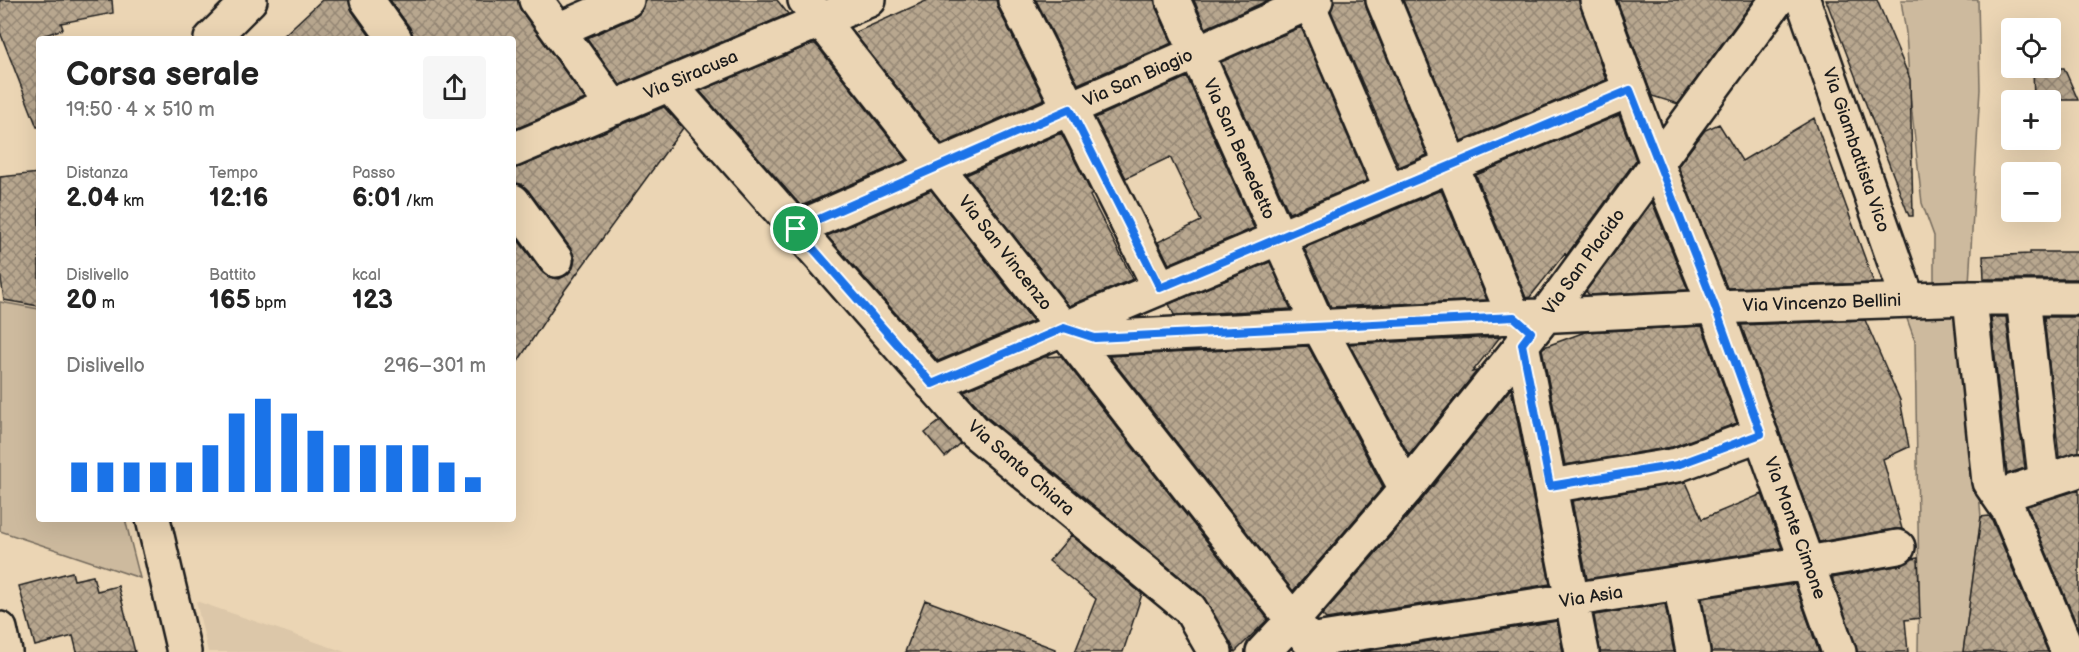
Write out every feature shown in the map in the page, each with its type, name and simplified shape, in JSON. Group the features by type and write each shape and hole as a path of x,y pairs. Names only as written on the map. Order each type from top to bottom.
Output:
{"street":[{"path":"214,36 250,0"},
{"path":"367,0 393,36"},
{"path":"536,0 614,108"},
{"path":"558,30 627,0"},
{"name":"Via Siracusa","path":"516,149 669,84 813,10 869,0"},
{"path":"1015,0 1160,288"},
{"name":"Via San Benedetto","path":"1173,0 1319,327 1406,489"},
{"path":"1383,0 1452,165 1528,327 1550,486 1582,652"},
{"name":"Via Monte Cimone","path":"1597,0 1657,163 1715,307 1839,652"},
{"name":"Via San Placido","path":"1263,652 1406,489 1528,327 1657,163 1777,0"},
{"name":"Via Giambattista Vico","path":"1803,0 1908,300"},
{"path":"1312,2 1390,190"},
{"name":"Via San Biagio","path":"796,229 1312,2"},
{"name":"Via San Vincenzo","path":"813,10 1293,620"},
{"name":"Via Santa Chiara","path":"669,84 974,431 1190,609 1215,652"},
{"path":"932,384 1630,90"},
{"path":"516,205 556,260"},
{"path":"1970,298 1989,482 2009,511 2068,652"},
{"name":"Via Vincenzo Bellini","path":"1064,328 1095,338 1319,327 1528,327 1715,307 1970,298 2079,298"},
{"path":"2023,298 2044,480"},
{"path":"1550,486 1677,465 1761,434"},
{"path":"1999,496 2079,470"},
{"path":"154,522 184,652"},
{"name":"Via Asia","path":"1293,620 1309,641 1898,547"},
{"path":"1680,583 1693,652"},
{"path":"0,629 5,652"}],"shaded area":[{"path":"1901,0 1978,0 1980,89 1969,284 1934,281 1934,236 1922,203"},
{"path":"0,302 36,308 36,522 126,522 140,578 0,531"},
{"path":"1963,315 1981,517 1963,652 1918,652 1915,341 1906,316"},
{"path":"196,601 345,652 208,652"}],"building":[{"path":"0,0 112,0 113,13 61,23 63,29 36,36 36,124 0,32"},
{"path":"322,0 349,0 352,11 370,36 283,36"},
{"path":"390,0 518,0 521,11 585,99 516,129 516,36 412,36 410,28"},
{"path":"645,0 777,0 788,14 620,85 587,38 635,17 642,11"},
{"path":"928,0 996,0 1044,99 942,144 854,33"},
{"path":"1036,0 1155,0 1156,8 1172,43 1078,84"},
{"path":"1194,0 1269,0 1206,28"},
{"path":"1334,0 1365,0 1427,155 1399,167 1331,11"},
{"path":"1403,0 1579,0 1606,80 1461,141"},
{"path":"1617,0 1754,0 1678,104 1652,96"},
{"path":"1826,0 1877,0 1910,79 1913,216 1909,216"},
{"path":"1301,27 1367,181 1289,213 1221,62"},
{"path":"812,44 819,48 907,160 801,206 700,91"},
{"path":"2061,68 2064,68 2078,100 2061,100 2061,90 2034,90 2033,78 2061,78"},
{"path":"1187,77 1254,228 1169,264 1158,242 1201,221 1170,157 1126,178 1095,118"},
{"path":"664,107 683,128 562,294 516,364 516,237 541,271 549,277 559,279 567,275 573,268 575,259 571,249 528,190 521,184 516,183 516,168"},
{"path":"1619,115 1636,160 1566,256 1565,253 1530,297 1526,298 1476,175"},
{"path":"1814,118 1874,283 1727,288 1678,166 1705,130 1719,124 1742,161"},
{"path":"1061,133 1092,194 1090,196 1133,279 1069,306 966,175"},
{"path":"36,173 36,305 4,300 0,272 0,177"},
{"path":"931,190 1033,321 938,361 827,236"},
{"path":"1441,190 1487,300 1331,307 1304,248"},
{"path":"1652,202 1688,290 1589,295 1586,291"},
{"path":"2030,252 2079,252 2079,279 1984,279 1983,256 2030,254"},
{"path":"1270,262 1291,309 1174,315 1169,304"},
{"path":"1991,317 2006,317 2025,468 2007,474"},
{"path":"2044,317 2079,317 2079,452 2059,457"},
{"path":"1865,320 1900,400 1909,447 1883,459 1902,529 1819,542 1741,325"},
{"path":"1702,326 1737,423 1672,447 1565,465 1542,349 1585,332"},
{"path":"1500,337 1472,372 1477,371 1409,455 1349,344"},
{"path":"1308,346 1383,487 1293,591 1109,356"},
{"path":"1061,356 1268,619 1235,652 1202,595 987,417 964,391 1044,357"},
{"path":"1511,388 1550,584 1326,619 1322,615 1421,501"},
{"path":"940,421 960,443 945,457 925,433"},
{"path":"1686,482 1702,519 1762,494 1782,548 1587,579 1572,501"},
{"path":"2079,490 2079,630 2027,506"},
{"path":"1989,516 2048,652 1963,652 1981,517"},
{"path":"1071,535 1142,594 1123,652 1075,652 1096,599 1049,561"},
{"path":"1918,558 1920,618 1905,620 1908,652 1857,652 1832,578 1901,565"},
{"path":"72,572 74,580 93,576 97,591 118,586 135,652 77,652 73,636 35,646 19,586"},
{"path":"1795,584 1819,652 1711,652 1702,598"},
{"path":"925,600 1055,649 1055,652 905,652"},
{"path":"1665,604 1674,652 1600,652 1594,615"},
{"path":"1557,621 1563,652 1360,652"}],"route":[{"path":"1630,90 1715,307 1761,434 1677,465 1550,486 1522,344 1531,332 1514,317 1095,338 1064,328 932,384 796,229 1070,109 1160,288 1630,90"}]}
